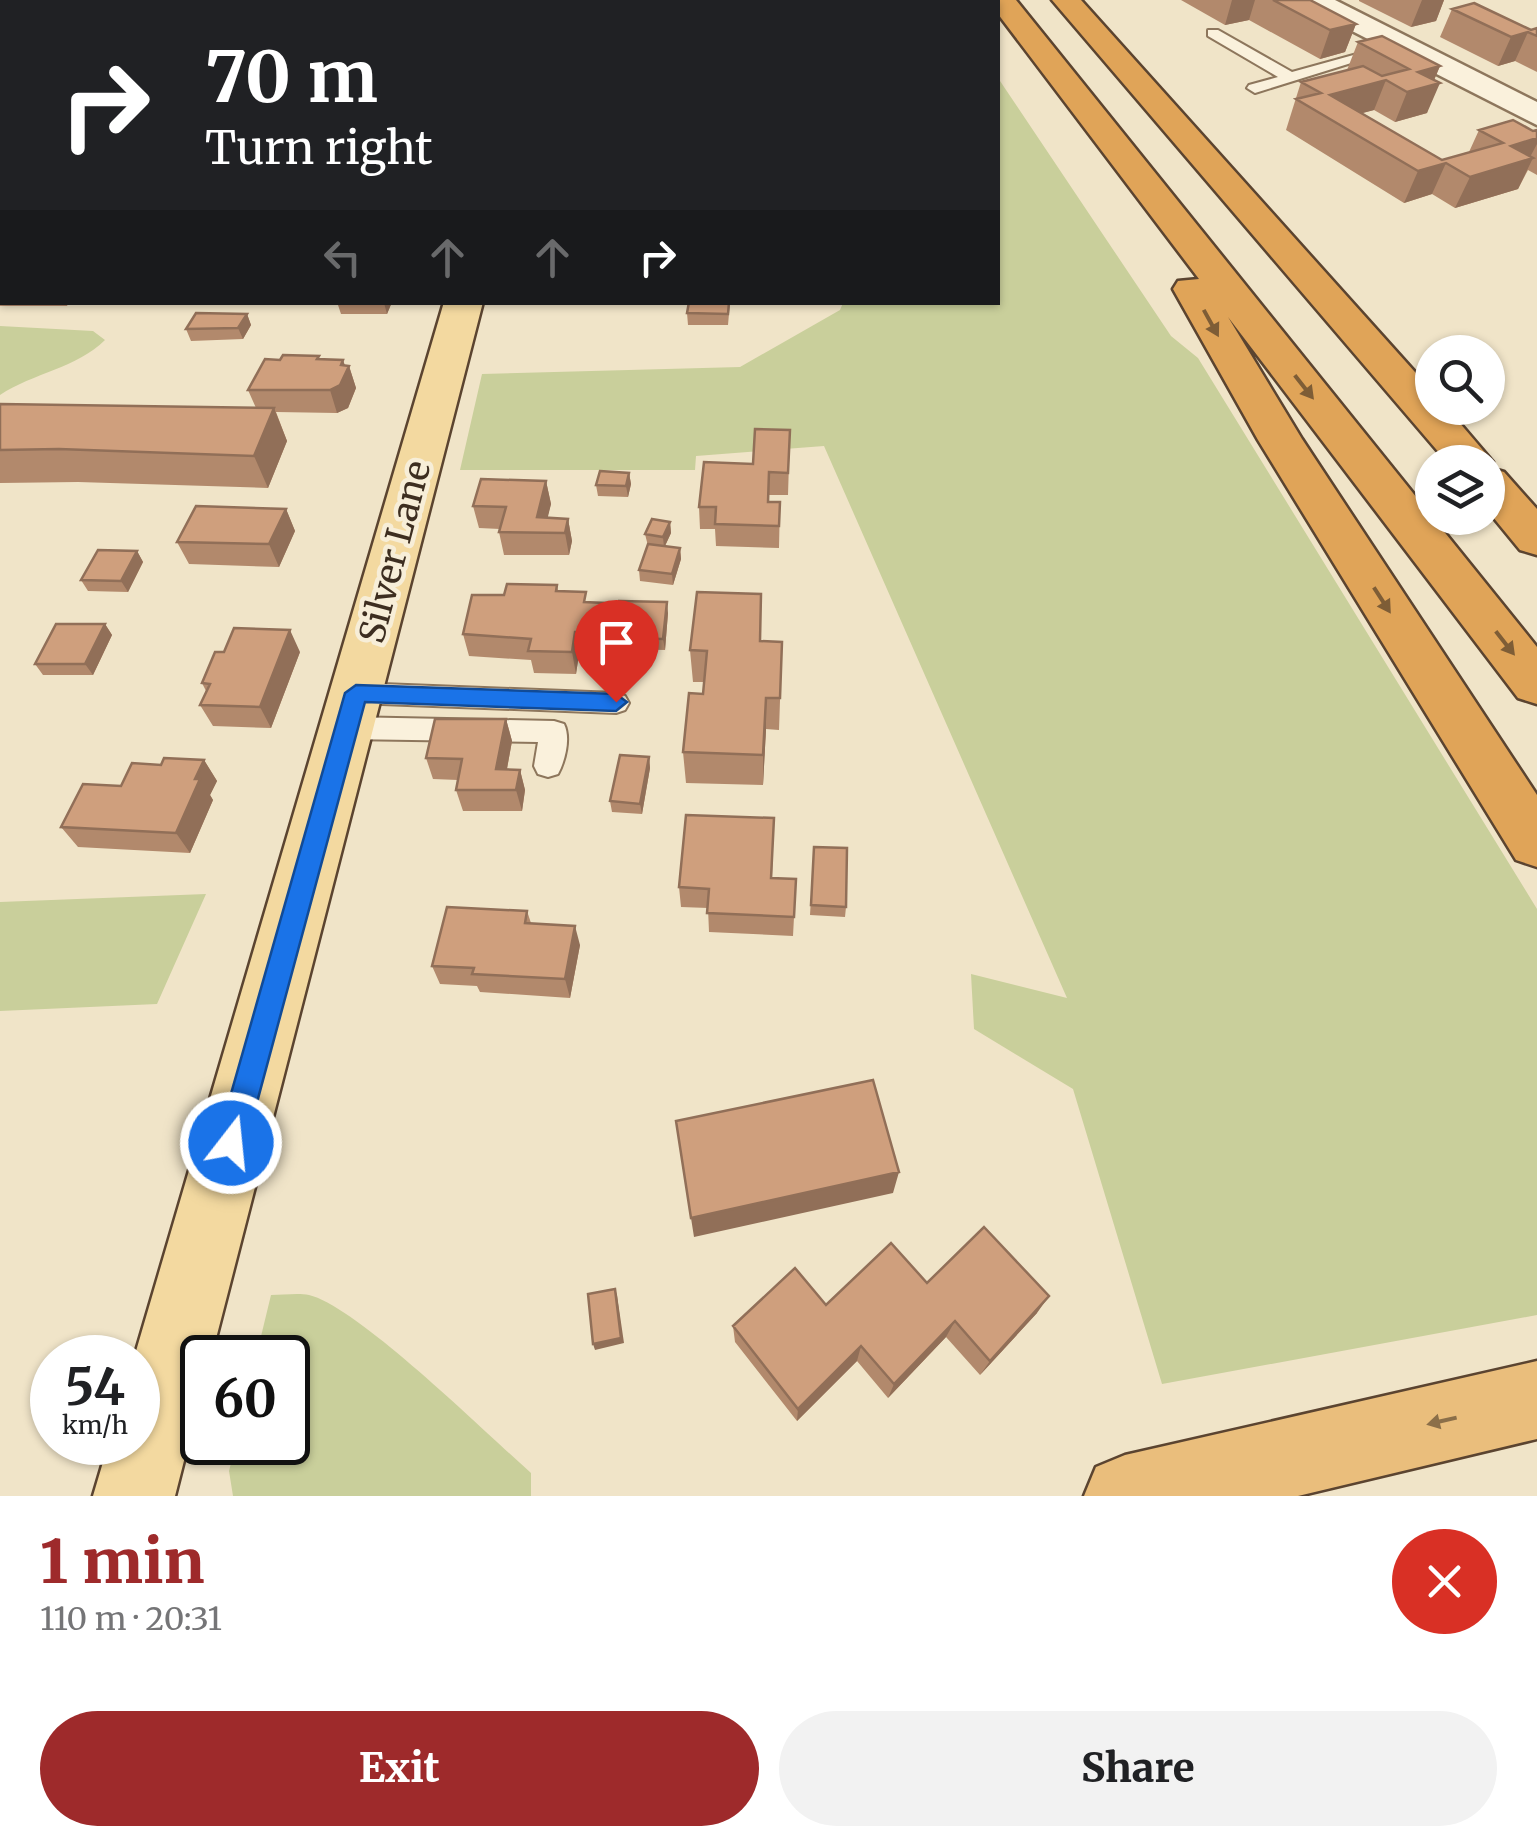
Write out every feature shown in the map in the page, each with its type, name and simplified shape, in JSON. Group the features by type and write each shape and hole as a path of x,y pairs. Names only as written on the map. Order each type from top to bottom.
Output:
{"highway":[{"path":"1001,0 1537,684"},
{"path":"1066,0 1456,445"},
{"path":"1099,0 1257,180 1330,301"},
{"path":"1000,24 1064,81"},
{"path":"1114,145 1280,440 1537,843"},
{"path":"1505,502 1537,539"},
{"path":"1126,1496 1537,1400"}],"main road":[{"name":"Silver Lane","path":"134,1496 463,305"}],"street":[{"path":"1313,0 1537,115"}],"lane":[{"path":"1213,33 1292,78"},
{"path":"1255,88 1402,46"},
{"path":"351,710 616,702"},
{"path":"351,710 554,732 548,766"}],"green space":[{"path":"1000,81 1171,336 1198,358 1537,909 1537,1315 1162,1384 1073,1089 974,1029 971,974 1067,998 824,446 696,456 695,470 460,470 482,374 740,367 840,310 842,305 1000,305"},
{"path":"0,326 93,331 105,340 68,364 0,395"},
{"path":"206,894 157,1004 0,1011 0,902"},
{"path":"271,1295 309,1295 331,1304 389,1346 531,1473 531,1496 233,1496 230,1465 310,1465 310,1335 261,1335"}],"building":[{"path":"1273,0 1310,0 1356,24 1330,30"},
{"path":"1474,3 1531,30 1537,28 1537,36 1528,32 1511,37 1452,9"},
{"path":"1382,36 1440,66 1418,72 1440,83 1407,92 1386,80 1330,95 1442,160 1503,143 1479,130 1513,120 1537,130 1537,138 1511,146 1533,158 1470,177 1446,163 1418,171 1296,99 1321,93 1301,82 1363,66 1382,76 1409,69 1358,42"},
{"path":"688,305 729,305 728,314 687,313"},
{"path":"196,313 247,314 238,328 186,329"},
{"path":"283,355 343,360 341,365 349,366 340,385 330,390 248,390 265,359 280,360"},
{"path":"0,404 274,408 254,456 0,450"},
{"path":"755,429 790,430 788,473 769,472 768,502 780,502 779,526 715,524 716,507 699,507 704,462 753,464"},
{"path":"600,471 629,473 626,486 596,485"},
{"path":"481,479 546,481 537,517 568,519 565,533 499,532 506,507 473,506"},
{"path":"196,506 286,509 269,544 177,542"},
{"path":"652,519 670,522 663,537 645,534"},
{"path":"648,544 680,548 672,574 639,570"},
{"path":"98,550 137,551 121,581 81,580"},
{"path":"507,584 557,585 556,591 586,592 584,602 606,603 601,632 575,632 572,652 528,651 531,639 463,634 472,595 504,595"},
{"path":"697,592 761,594 760,641 782,642 780,698 766,698 763,755 683,752 689,693 703,694 707,651 690,650"},
{"path":"619,601 667,602 663,639 614,638"},
{"path":"56,624 105,624 85,664 35,664"},
{"path":"234,628 290,630 260,707 200,705 210,684 202,683 215,652 224,652"},
{"path":"435,719 506,719 496,769 520,770 516,790 456,790 462,759 426,758"},
{"path":"620,755 649,757 640,804 610,801"},
{"path":"164,758 204,760 195,779 200,779 176,833 61,827 83,784 121,786 132,763 161,765"},
{"path":"686,815 774,818 771,878 796,879 794,917 707,913 709,889 679,887"},
{"path":"814,847 847,848 846,907 811,905"},
{"path":"447,907 527,911 525,923 575,926 565,979 472,974 474,968 432,966"},
{"path":"873,1080 899,1172 691,1218 676,1121"},
{"path":"984,1227 1049,1296 990,1361 955,1321 894,1384 861,1346 798,1409 733,1326 795,1268 826,1305 891,1243 927,1283"},
{"path":"615,1289 621,1338 593,1344 588,1294"}],"route":[{"path":"231,1143 356,693 616,702"}]}
